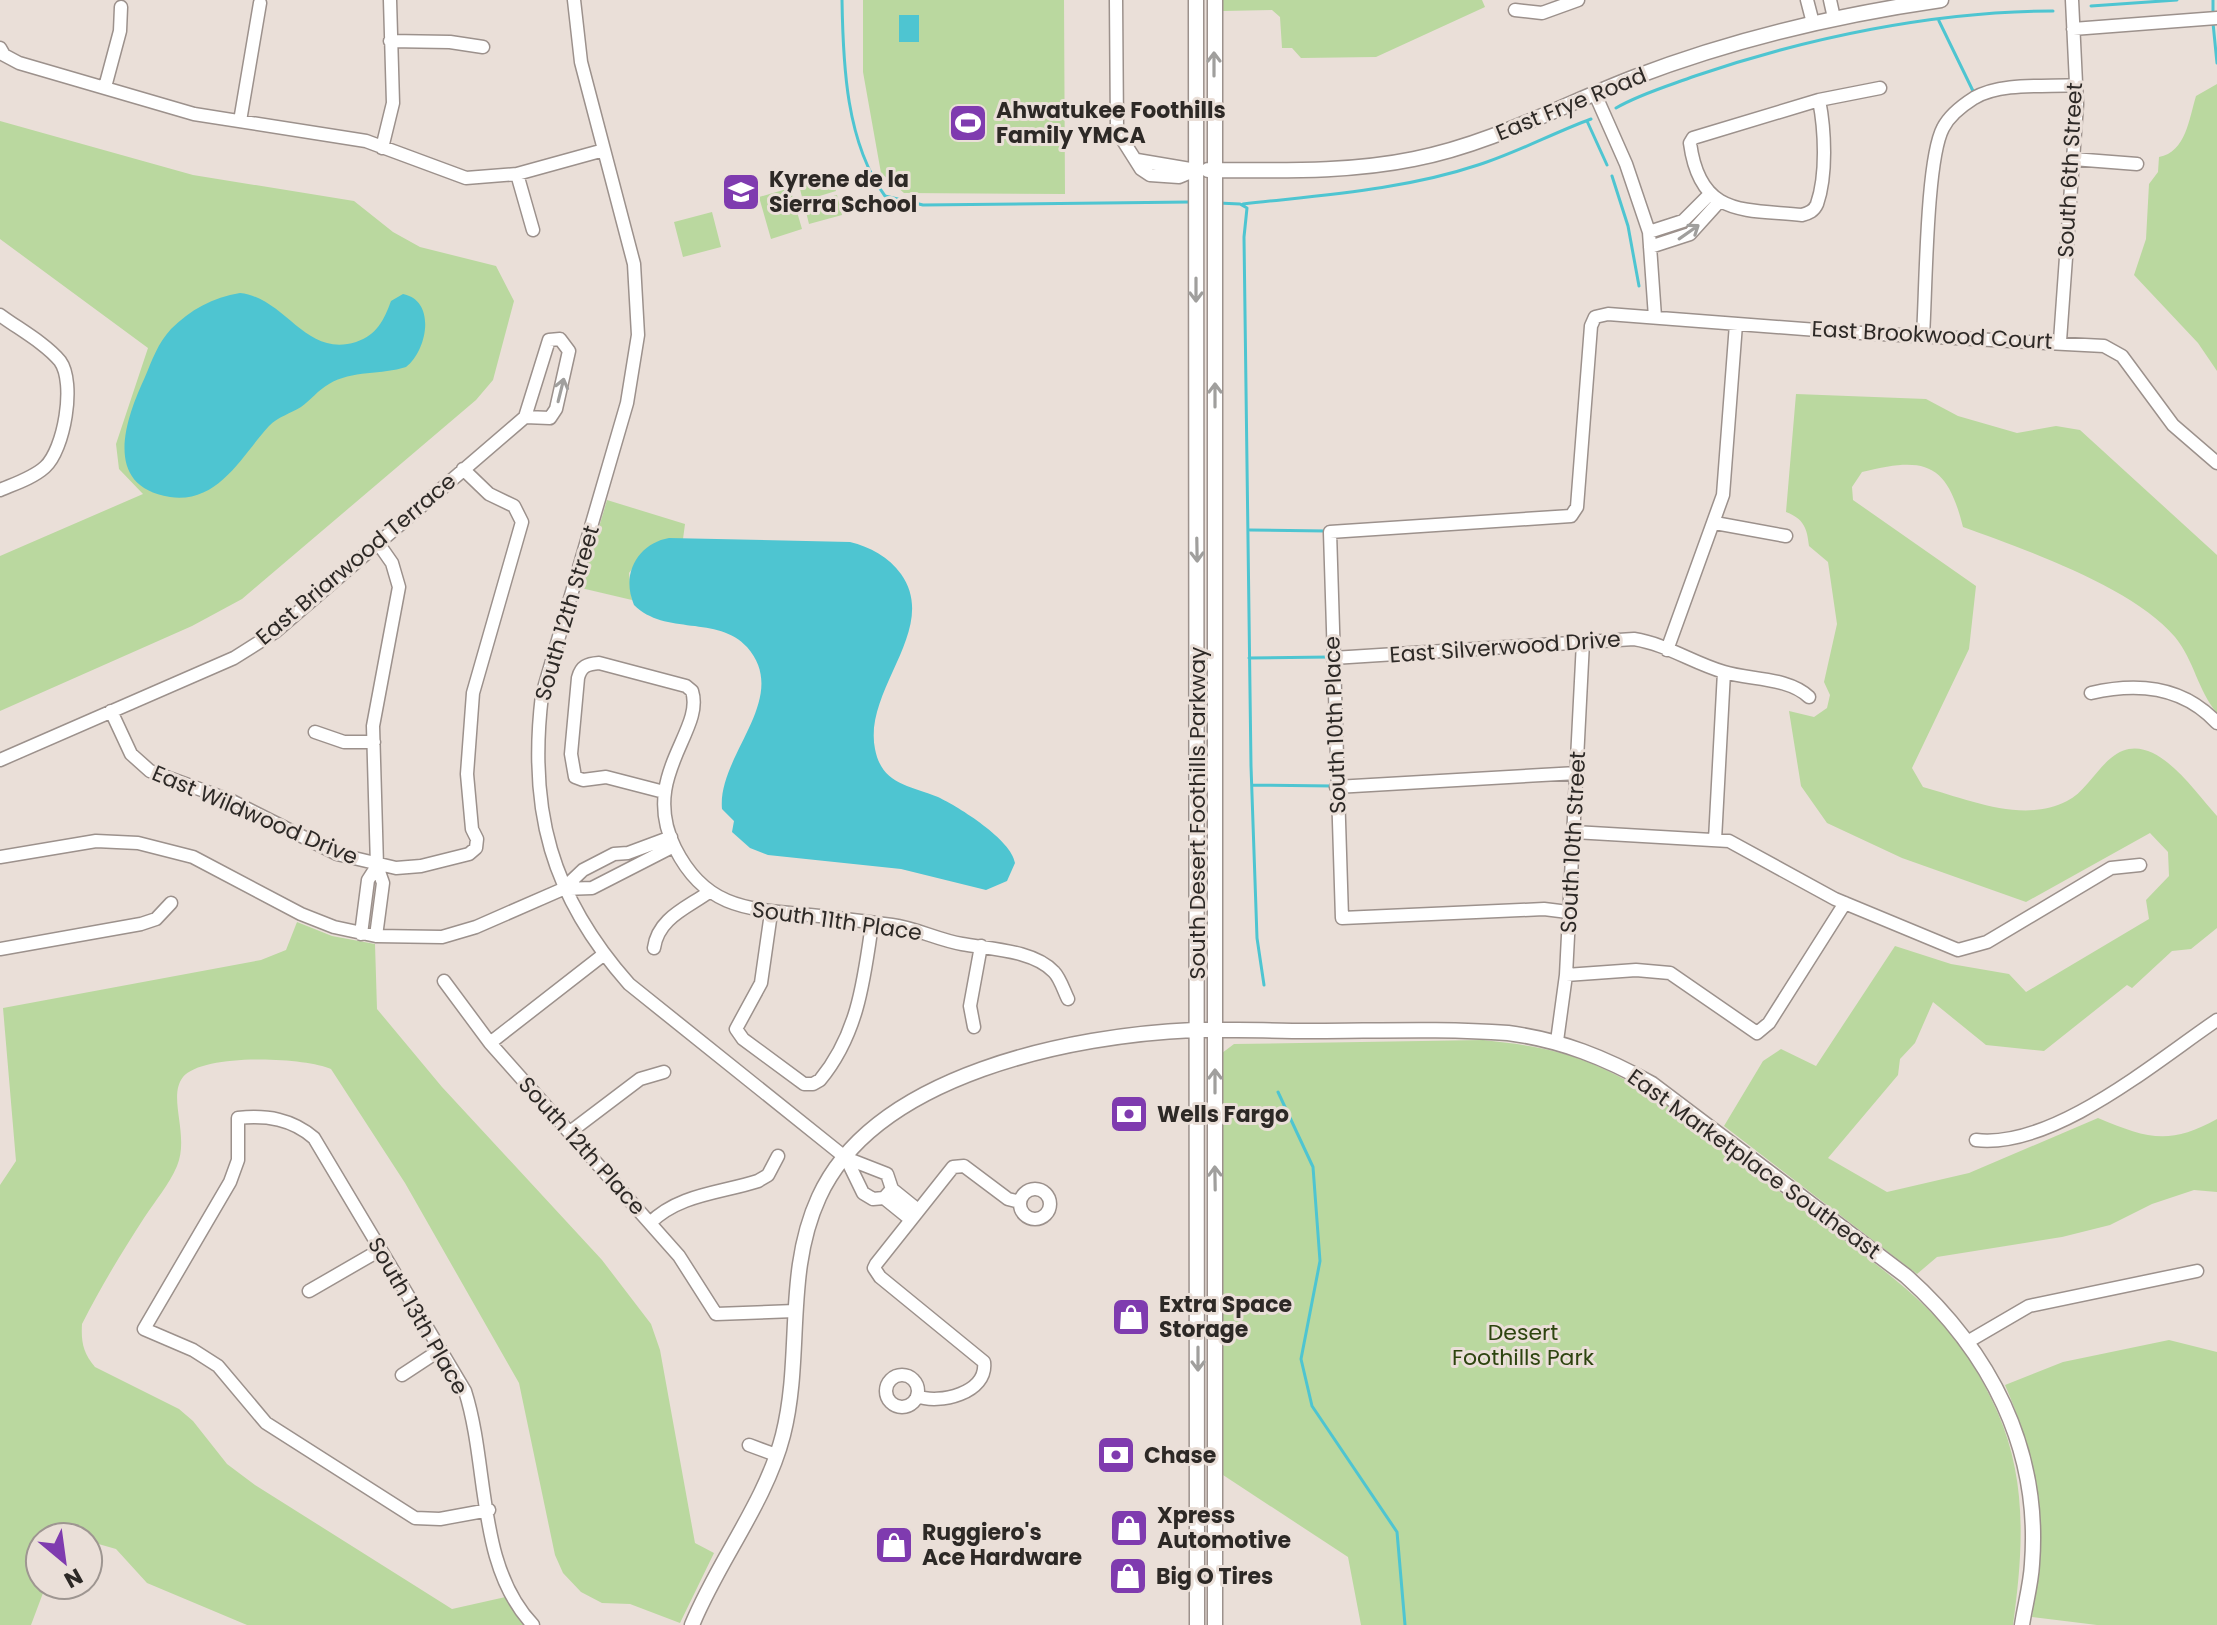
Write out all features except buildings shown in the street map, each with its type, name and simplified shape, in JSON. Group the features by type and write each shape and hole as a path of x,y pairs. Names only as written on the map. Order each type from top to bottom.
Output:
{"street":[{"path":"382,148 393,103 390,0"},
{"name":"South 12th Street","path":"574,0 578,47 634,264 638,335 627,403 542,695 537,740 538,804 549,851 563,889 603,955 656,1008 846,1158 881,1170 889,1178 888,1193"},
{"name":"East Frye Road","path":"1116,0 1117,131 1137,160 1158,171 1183,165 1196,170 1327,169 1412,160 1486,138 1682,60 1834,18 1941,0"},
{"name":"South Desert Foothills Parkway","path":"1196,0 1197,1625"},
{"name":"South Desert Foothills Parkway","path":"1215,0 1215,1625"},
{"path":"1515,10 1542,13 1578,0"},
{"path":"1807,0 1813,23"},
{"path":"1830,0 1834,18"},
{"name":"South 6th Street","path":"2060,341 2077,85 2072,0"},
{"path":"240,121 260,3"},
{"path":"105,87 120,31 121,7"},
{"path":"2073,29 2217,18"},
{"path":"390,41 450,42 483,47"},
{"path":"2,51 19,63 194,114 366,141 466,178 517,174 604,150"},
{"path":"1923,335 1937,143 1944,126 1975,97 2006,89 2077,85"},
{"path":"1819,100 1822,163 1817,205 1812,212 1802,215 1727,207 1714,198 1690,143 1693,138 1819,100 1880,88"},
{"path":"1595,94 1626,164 1649,232 1655,317"},
{"path":"2073,159 2137,164"},
{"path":"517,174 533,230"},
{"path":"1649,232 1683,221 1714,198"},
{"path":"1650,247 1690,234 1714,198"},
{"name":"East Brookwood Court","path":"1330,532 1571,516 1577,507 1591,326 1595,317 1608,314 2060,341 2113,349 2173,425 2217,463"},
{"path":"0,315 54,356 65,370 68,385 53,458 32,475 0,490"},
{"path":"1667,650 1715,523 1726,471 1736,324"},
{"name":"East Briarwood Terrace","path":"0,760 256,645 525,417 543,350 549,340 560,339 569,351 556,409 550,418 525,417"},
{"name":"East Wildwood Drive","path":"111,711 131,754 141,765 232,801 337,854 377,866 421,866 469,854 476,848 467,774 473,693 522,522 514,506 489,494 463,469"},
{"path":"1196,474 1215,473"},
{"path":"1715,523 1786,536"},
{"name":"South 10th Place","path":"1330,532 1342,918 1544,909 1568,912"},
{"path":"376,936 383,883 377,866 374,742 377,699 399,587 392,563 378,543"},
{"name":"East Silverwood Drive","path":"1333,658 1634,639 1724,672 1789,686 1809,697"},
{"name":"South 10th Street","path":"1557,1041 1566,975 1583,642"},
{"name":"South 11th Place","path":"664,792 606,777 583,780 571,769 578,678 580,670 588,664 599,663 686,686 692,691 693,706 664,792 672,842 688,870 709,892 752,911 908,928 1014,952 1053,971 1068,999"},
{"path":"1715,840 1724,672"},
{"path":"2091,693 2130,685 2150,687 2182,696 2205,710 2217,723"},
{"path":"315,732 344,742 374,742"},
{"path":"1336,787 1577,773"},
{"path":"1574,832 1729,841 1845,903 1946,947 1971,948 2111,868 2140,865"},
{"path":"3,856 96,841 152,846 193,857 301,914 361,934 442,937 476,927 563,889 573,877 600,861 672,842"},
{"path":"563,889 579,891 609,881 672,842"},
{"path":"600,861 609,881"},
{"path":"361,934 368,880 377,866"},
{"path":"654,948 656,933 668,919 709,892"},
{"path":"366,896 381,898"},
{"path":"5,948 141,924 156,919 171,903"},
{"path":"1566,975 1636,970 1670,973 1757,1033 1769,1023 1845,903"},
{"path":"771,913 761,983 736,1029 743,1039 794,1077 813,1084 829,1070 853,1025 861,997 872,924"},
{"path":"974,1027 970,1006 981,946"},
{"path":"490,1043 603,955"},
{"name":"South 12th Place","path":"444,981 455,1001 490,1043 679,1256 716,1314 795,1311"},
{"path":"1976,1140 1998,1143 2097,1103 2217,1020"},
{"name":"East Marketplace Southeast","path":"846,1158 881,1121 933,1090 1009,1062 1089,1042 1196,1030 1470,1030 1557,1041 1611,1062 1652,1084 1906,1276 1939,1305 1969,1341 1999,1389 2014,1425 2030,1493 2032,1565 2022,1625"},
{"path":"570,1132 640,1079 664,1072"},
{"name":"South 13th Place","path":"489,1510 440,1519 415,1518 266,1423 218,1366 144,1329 230,1182 238,1160 238,1118 255,1116 298,1124 314,1138 465,1391 474,1419 505,1584 533,1625"},
{"path":"650,1223 662,1211 681,1202 758,1181 768,1175 778,1156"},
{"path":"692,1625 776,1455 785,1420 801,1248 820,1195 846,1158"},
{"name":"South 12th Street","path":"846,1158 863,1193 873,1199 888,1193"},
{"path":"917,1396 927,1400 962,1393 985,1367 978,1354 880,1277 874,1268 914,1215 958,1165 970,1169 1008,1199 1020,1202"},
{"name":"South 12th Street","path":"888,1193 914,1215"},
{"path":"309,1291 380,1250"},
{"path":"1969,1341 2029,1306 2197,1271"},
{"path":"402,1375 440,1350"},
{"path":"749,1445 776,1455"}],"green space":[{"name":"Ahwatukee Foothills Family YMCA","path":"863,0 1064,0 1065,194 904,193 881,173 863,72"},
{"path":"1223,0 1482,0 1485,7 1376,57 1301,58 1292,48 1282,48 1280,17 1272,10 1223,11"},
{"path":"2217,84 2217,371 2198,343 2134,275 2146,239 2149,184 2158,172 2159,157 2168,154 2181,142 2196,96"},
{"path":"0,121 193,175 354,201 393,232 420,247 496,266 514,301 493,380 476,400 242,599 192,626 0,711 0,556 143,494 119,469 116,444 148,348 0,239"},
{"path":"830,172 836,191 803,201 798,181"},
{"path":"790,188 802,229 771,239 759,197"},
{"path":"837,195 842,215 809,224 804,204"},
{"path":"712,212 721,247 683,257 674,222"},
{"path":"1796,394 1926,399 1958,416 2017,433 2056,426 2080,430 2217,555 2217,713 2187,655 2175,637 2156,619 2106,586 2016,546 1963,527 1949,489 1941,477 1930,470 1918,465 1884,467 1862,472 1852,487 1853,500 1976,586 1969,649 1912,768 1923,787 1976,803 2032,810 2067,801 2111,758 2126,750 2141,749 2156,755 2183,777 2217,816 2217,928 2191,949 2172,951 2132,988 2127,985 2044,1051 1986,1045 1933,1002 1915,1043 1900,1059 1898,1075 1828,1158 1887,1192 1969,1173 2098,1118 2158,1136 2185,1133 2217,1119 2217,1192 2194,1190 2152,1204 2110,1225 2062,1237 1937,1257 1917,1274 1724,1126 1763,1061 1781,1049 1816,1066 1895,946 1951,964 2009,974 2026,992 2149,919 2146,900 2169,876 2168,852 2150,833 2026,902 1902,858 1827,823 1801,786 1789,711 1814,717 1827,708 1830,695 1824,682 1837,624 1828,562 1809,546 1801,521 1786,512"},
{"path":"607,500 685,524 683,539 658,544 629,573 632,600 581,588"},
{"path":"297,922 332,936 375,944 377,1009 442,1087 602,1260 651,1324 660,1350 695,1543 714,1553 680,1623 630,1604 602,1603 581,1592 563,1573 555,1555 519,1383 405,1183 331,1069 299,1062 254,1060 211,1064 194,1069 183,1077 177,1095 181,1142 177,1166 119,1257 82,1324 85,1352 95,1367 179,1409 193,1421 227,1464 255,1485 452,1609 510,1596 533,1625 247,1625 147,1583 116,1549 104,1546 104,1521 24,1521 24,1601 40,1601 31,1625 0,1625 0,1185 16,1161 3,1008 261,960 286,950"},
{"name":"Desert Foothills Park","path":"1483,1040 1526,1045 1568,1055 1595,1065 1648,1093 1871,1260 1943,1325 1967,1355 1986,1388 2007,1437 2014,1464 2021,1544 2013,1625 1361,1625 1348,1557 1220,1473 1222,1053 1234,1044"},
{"path":"2169,1340 2217,1352 2217,1625 2097,1625 2032,1617 2038,1555 2037,1499 2026,1444 2005,1385 2063,1362"}],"water":[{"path":"899,15 919,15 919,42 899,42"},
{"path":"240,293 270,305 309,335 338,345 356,342 369,335 382,320 391,301 403,294 414,298 421,306 425,327 423,339 406,367 338,380 325,386 301,407 276,420 228,475 202,493 170,497 148,490 134,479 124,448 131,412 153,358 166,334 186,316 211,301"},
{"path":"669,538 850,542 878,554 896,568 911,595 912,616 907,638 879,704 874,727 879,761 890,777 947,802 971,816 1005,844 1015,863 1007,881 986,890 901,869 768,855 750,848 732,832 734,821 722,809 723,789 758,706 761,686 759,666 747,647 735,637 721,631 661,620 634,605 629,581 635,561 649,546"}],"waterway":[{"path":"842,0 849,102 862,152 885,196 923,205 1190,202"},
{"path":"2091,6 2177,0"},
{"path":"2213,0 2213,16"},
{"path":"1616,108 1644,94 1737,62 1871,29 1963,16 2053,11"},
{"path":"1939,21 1974,93"},
{"path":"2213,23 2217,63"},
{"path":"1243,204 1362,190 1450,173 1506,155 1591,119"},
{"path":"1587,121 1607,165"},
{"path":"1612,176 1628,226 1639,286"},
{"path":"1218,203 1240,204 1247,208 1244,237 1251,766 1257,938 1264,985"},
{"path":"1250,530 1326,531"},
{"path":"1249,658 1330,657"},
{"path":"1253,785 1333,786"},
{"path":"1278,1092 1313,1167 1320,1261 1301,1359 1312,1406 1397,1532 1405,1625"}],"place":[{"name":"Ahwatukee Foothills Family YMCA","path":"968,123"},
{"name":"Kyrene de la Sierra School","path":"741,192"},
{"name":"Wells Fargo","path":"1129,1114"},
{"name":"Extra Space Storage","path":"1131,1317"},
{"name":"Chase","path":"1116,1455"},
{"name":"Xpress Automotive","path":"1129,1528"},
{"name":"Ruggiero's Ace Hardware","path":"894,1545"},
{"name":"Big O Tires","path":"1128,1576"}]}
